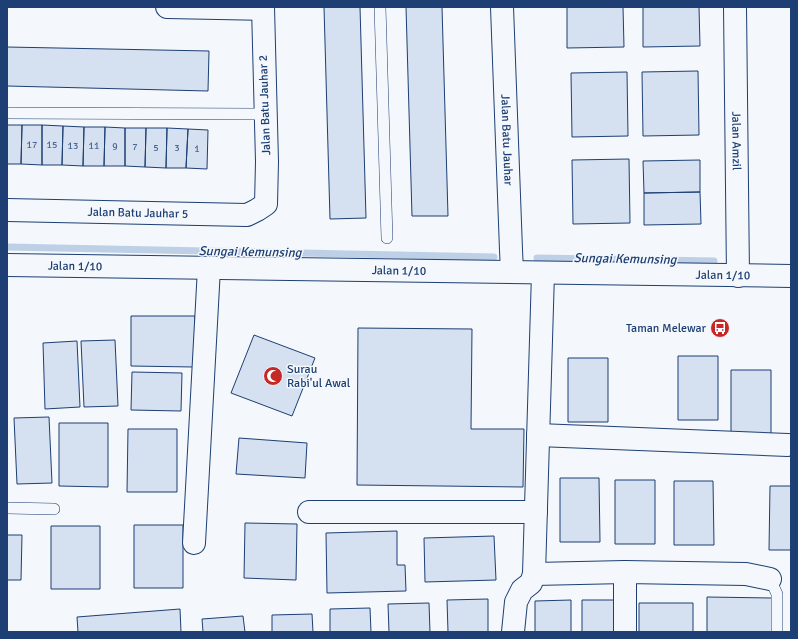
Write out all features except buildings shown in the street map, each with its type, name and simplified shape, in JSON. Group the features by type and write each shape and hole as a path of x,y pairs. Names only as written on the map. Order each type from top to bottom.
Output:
{"street":[{"path":"167,7 263,8"},
{"name":"Jalan Batu Jauhar","path":"502,7 512,272"},
{"name":"Jalan Amzil","path":"734,7 738,276"},
{"name":"Jalan Batu Jauhar 2","path":"263,8 267,162 266,204"},
{"name":"Jalan Batu Jauhar 5","path":"7,210 247,216 266,204"},
{"name":"Jalan 1/10","path":"7,265 791,276"},
{"path":"194,543 209,268"},
{"path":"513,632 516,602 522,590 531,583 534,574 543,273"},
{"path":"538,435 788,444"},
{"path":"309,512 536,512"},
{"path":"534,574 625,572 746,574 770,579"},
{"path":"625,572 625,632"}],"lane":[{"path":"380,7 388,238"},
{"path":"7,113 266,114"},
{"path":"7,508 54,509"},
{"path":"770,579 777,594 777,632"}],"waterway":[{"name":"Sungai Kemunsing","path":"7,247 494,257"},
{"name":"Sungai Kemunsing","path":"537,258 714,261"}],"place":[{"name":"Taman Melewar","path":"720,328"},
{"name":"Surau Rabi'ul Awal","path":"273,376"}]}
